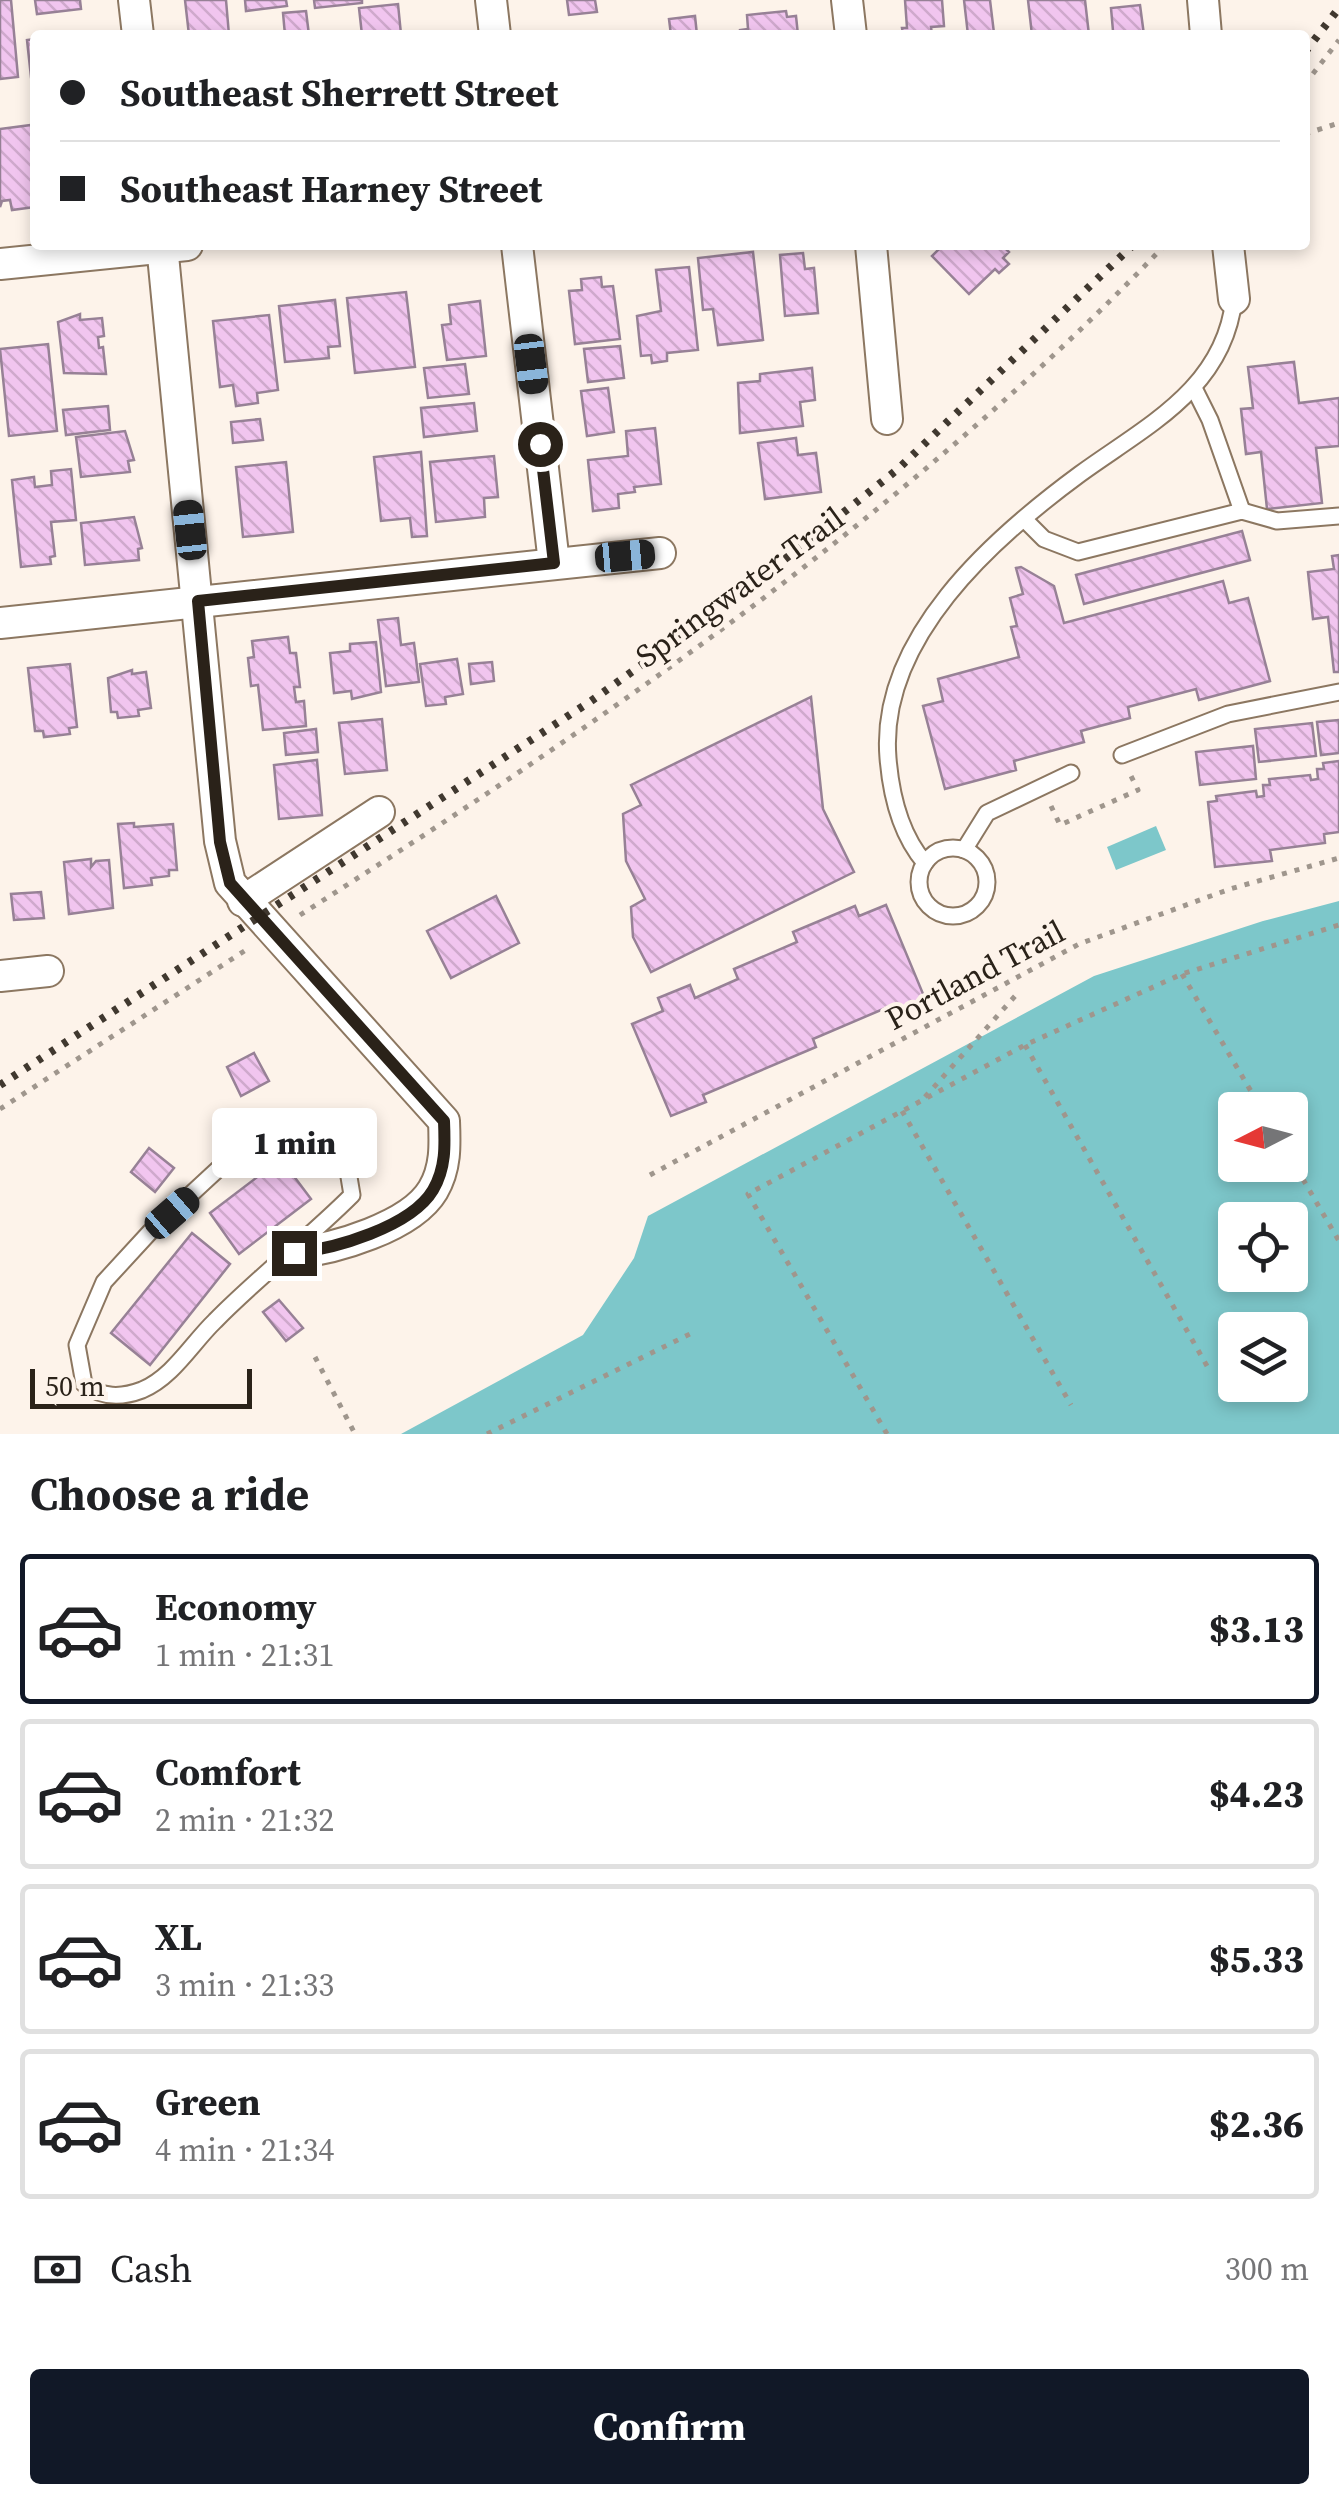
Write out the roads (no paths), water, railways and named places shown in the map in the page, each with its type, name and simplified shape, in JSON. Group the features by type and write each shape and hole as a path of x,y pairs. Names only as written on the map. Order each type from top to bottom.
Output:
{"street":[{"path":"134,0 137,30"},
{"path":"491,0 494,30"},
{"path":"847,0 850,30"},
{"path":"1203,0 1206,30"},
{"path":"0,264 132,250"},
{"path":"170,250 220,842 230,883 242,901 444,1121 446,1153 432,1192 384,1229 333,1249 294,1253"},
{"path":"518,250 554,563"},
{"path":"871,250 887,419"},
{"path":"1229,250 1234,300"},
{"path":"0,623 660,554"},
{"path":"242,901 379,812"},
{"path":"0,976 48,971"}],"lane":[{"path":"925,862 906,836 890,783 886,732 900,674 924,627 1024,519 1172,412 1194,388 1231,329 1234,300"},
{"path":"1194,388 1210,420 1242,511"},
{"path":"1024,519 1044,539 1078,552 1242,511 1277,521 1339,516"},
{"path":"1122,756 1228,714 1339,692"},
{"path":"964,850 986,812 1071,773"},
{"path":"942,849 964,850 980,859 988,884 977,908 965,915 939,914 928,906 919,880 925,862 942,849"},
{"path":"292,1142 325,1146 347,1165 352,1195 294,1253 215,1320 169,1371 144,1389 116,1396 96,1394 84,1384 76,1345 104,1282 150,1232 229,1159 292,1142"}],"water":[{"path":"1156,826 1166,850 1116,870 1107,847"},
{"path":"1339,901 1339,1434 401,1434 583,1335 634,1258 648,1216 1094,976 1263,921"}],"railway":[{"path":"1310,46 1339,8"},
{"path":"0,1085 591,701 745,591 898,469 1128,250"}]}
